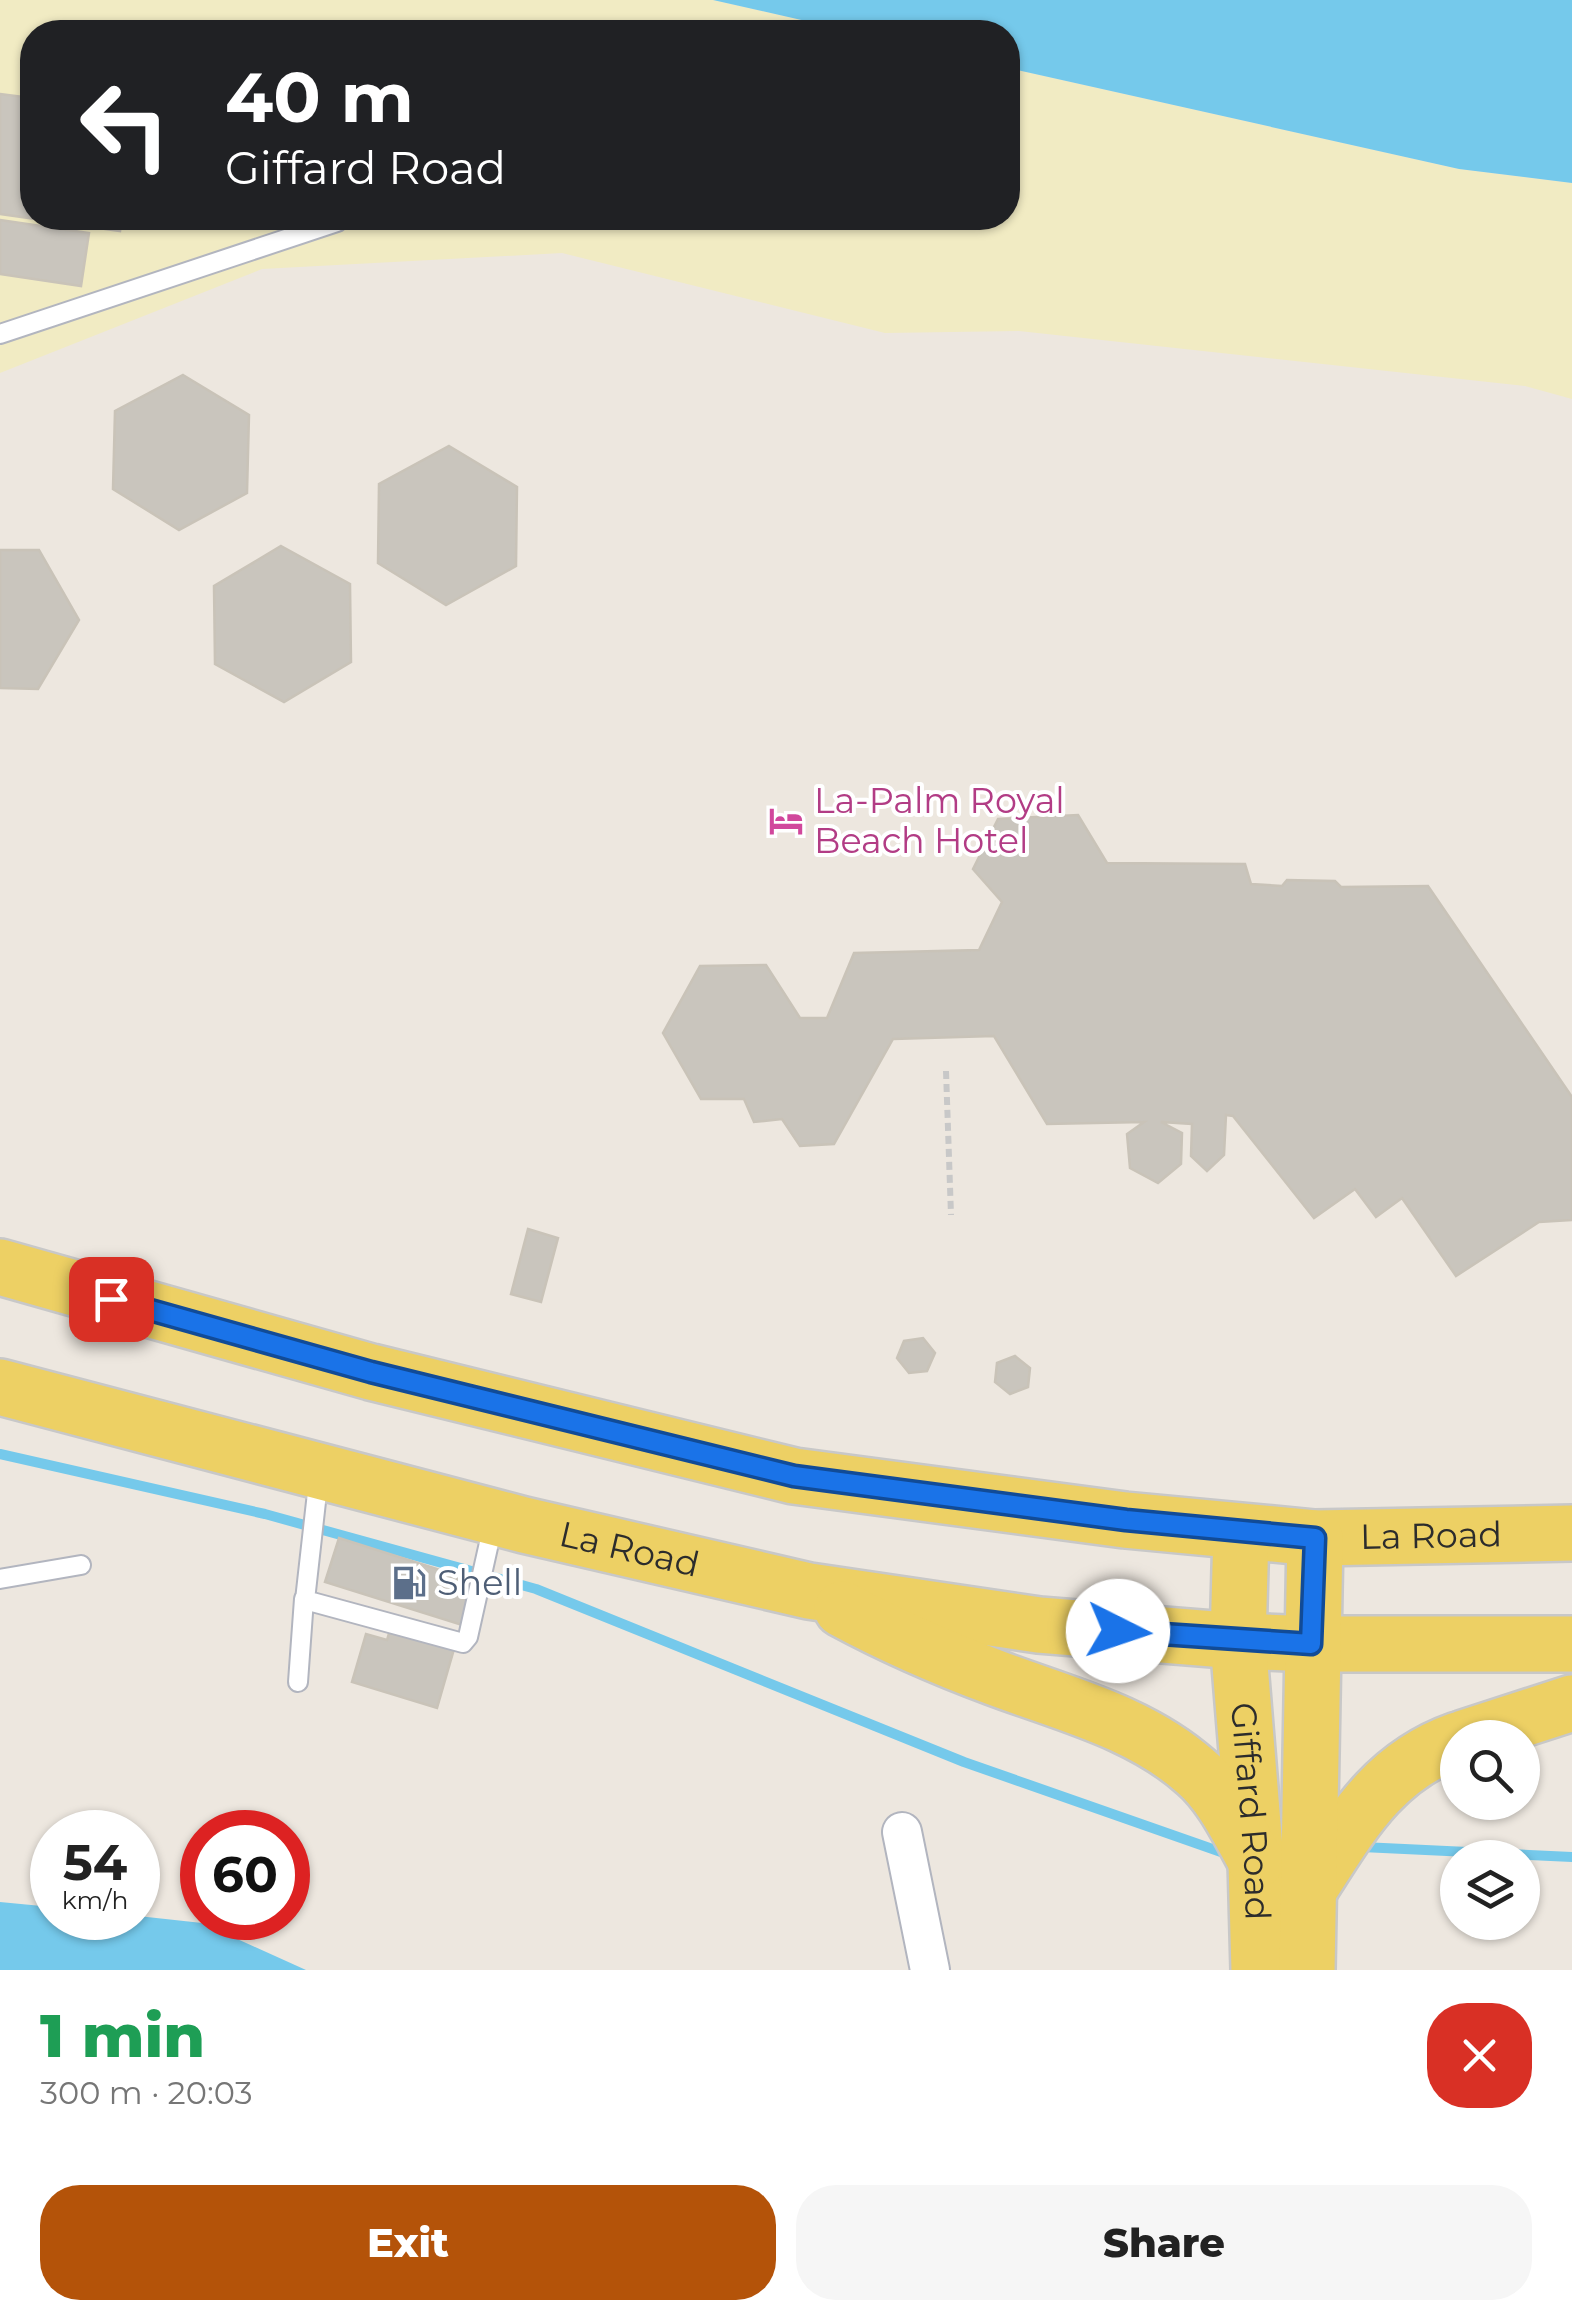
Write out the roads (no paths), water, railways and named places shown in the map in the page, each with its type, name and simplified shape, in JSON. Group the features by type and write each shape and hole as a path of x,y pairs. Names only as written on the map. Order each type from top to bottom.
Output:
{"main road":[{"name":"La Road","path":"0,1268 371,1372 794,1476 1315,1538 1572,1533"},
{"name":"La Road","path":"0,1387 317,1490 491,1538 808,1591 1039,1625 1238,1640 1311,1644 1572,1644"},
{"name":"Giffard Road","path":"1241,1532 1238,1640 1256,1860 1259,1970"},
{"name":"Giffard Road","path":"1308,1970 1315,1538"},
{"path":"808,1591 913,1646 1117,1722 1166,1748 1200,1774 1226,1808 1256,1860"},
{"path":"1520,1720 1572,1703"},
{"path":"1310,1888 1361,1808 1404,1766 1440,1749"}],"street":[{"path":"902,1832 930,1970"}],"lane":[{"path":"0,334 314,230"},
{"path":"298,1682 317,1490"},
{"path":"304,1599 463,1643 468,1637 491,1538"},
{"path":"0,1578 81,1565"}],"water":[{"path":"713,0 1572,0 1572,183 1459,169 1020,71 1020,20 801,20"},
{"path":"0,1902 30,1905 30,1940 160,1940 160,1918 180,1921 180,1940 240,1940 306,1970 0,1970"}],"waterway":[{"path":"0,1454 265,1514 536,1589 964,1762 1221,1852"},
{"path":"1362,1847 1572,1857"}],"place":[{"name":"La-Palm Royal Beach Hotel","path":"786,821"},
{"name":"Shell","path":"409,1583"}]}
